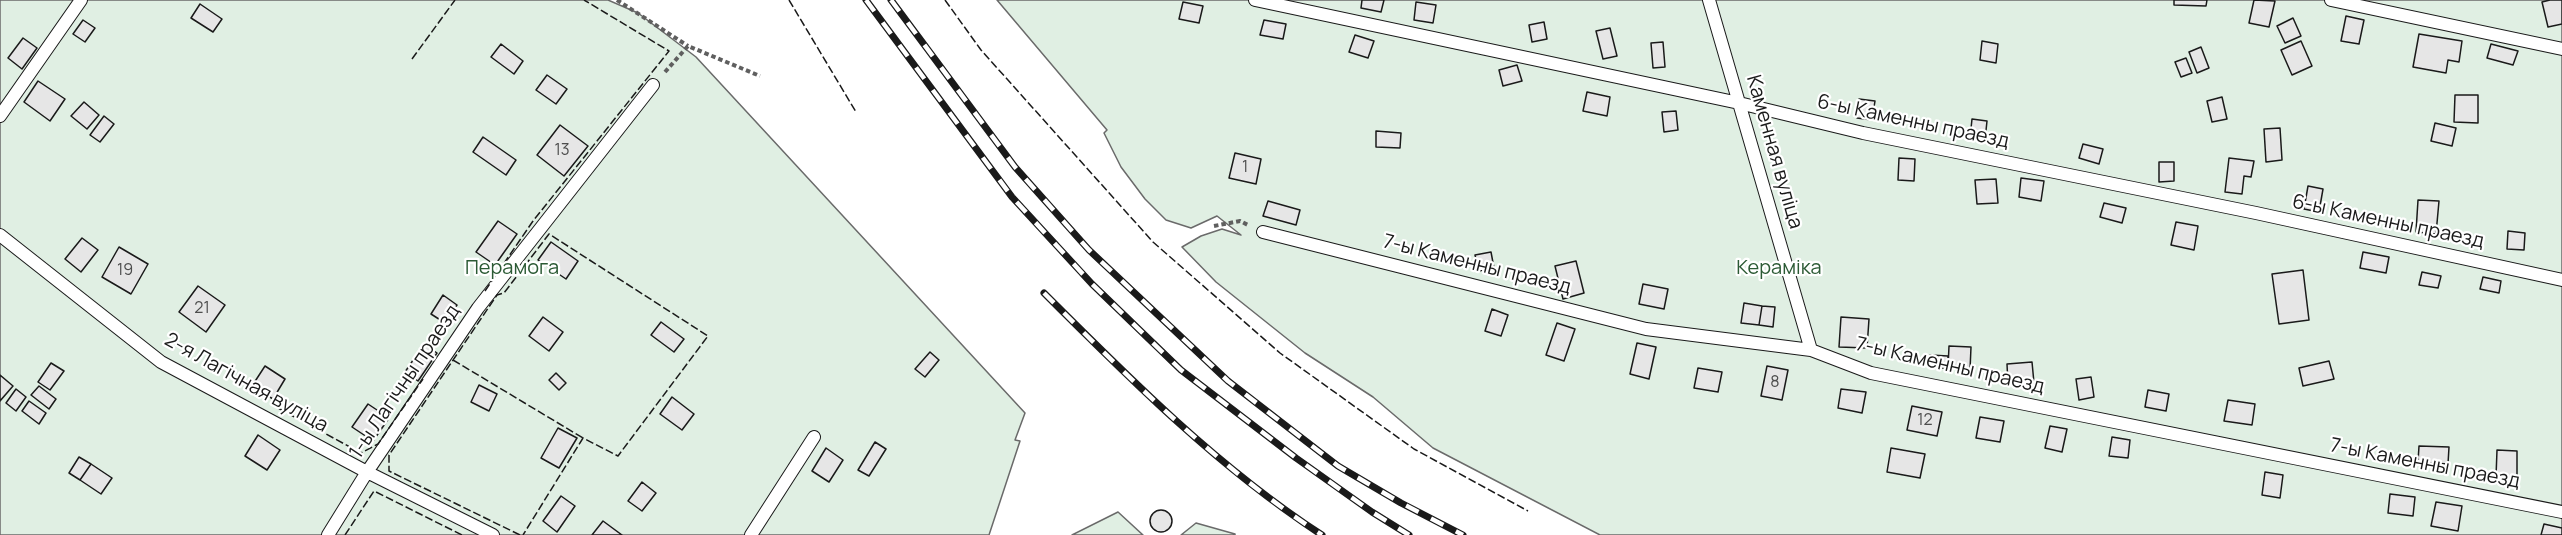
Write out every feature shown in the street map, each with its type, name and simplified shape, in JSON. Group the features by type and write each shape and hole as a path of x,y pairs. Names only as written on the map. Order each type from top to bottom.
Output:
{"lane":[{"path":"0,116 81,0"},
{"name":"6-ы Каменны праезд","path":"1255,0 1739,103 1863,133 2256,213 2562,280"},
{"name":"Каменная вуліца","path":"1709,0 1811,350"},
{"path":"2331,0 2562,49"},
{"name":"1-ы Лагічны праезд","path":"328,535 367,472 478,308 653,85"},
{"name":"7-ы Каменны праезд","path":"1263,232 1646,329 1811,350 1871,373 2562,512"},
{"name":"2-я Лагічная вуліца","path":"0,235 161,362 367,472 494,535"},
{"path":"751,535 814,437"}],"path":[{"path":"617,0 688,46 760,76"},
{"path":"653,85 688,46"},
{"path":"1214,226 1240,221 1263,232"}],"green space":[{"name":"Перамога","path":"0,0 608,0 638,13 696,57 1025,413 1015,440 1020,441 989,535 0,535"},
{"name":"Кераміка","path":"997,0 2562,0 2562,535 1600,535 1433,448 1373,397 1305,353 1216,282 1182,247 1201,236 1222,229 1241,235 1217,216 1191,228 1166,220 1145,199 1121,167 1104,133 1107,130"},
{"path":"1118,512 1143,535 1072,535"},
{"path":"1196,523 1235,534 1235,535 1181,535"}],"building":[{"path":"1362,0 1384,0 1381,12 1361,8"},
{"path":"2174,0 2207,0 2206,6 2174,5"},
{"path":"2254,0 2275,1 2269,27 2249,23"},
{"path":"2562,0 2562,24 2548,27 2542,2"},
{"path":"1183,2 1203,6 1199,23 1179,19"},
{"path":"1416,2 1436,5 1433,23 1414,20"},
{"path":"200,4 222,19 213,32 191,18"},
{"path":"2346,16 2364,20 2359,44 2341,41"},
{"path":"2293,18 2301,36 2285,43 2277,26"},
{"path":"83,20 95,28 85,42 73,34"},
{"path":"1264,20 1286,24 1283,39 1260,35"},
{"path":"1544,22 1547,39 1532,42 1529,25"},
{"path":"1610,28 1617,56 1603,59 1596,31"},
{"path":"2419,34 2462,41 2459,62 2448,60 2446,73 2413,67"},
{"path":"1355,35 1374,41 1368,58 1349,52"},
{"path":"23,38 37,48 22,69 8,58"},
{"path":"1982,41 1998,44 1996,63 1980,60"},
{"path":"2301,41 2312,66 2292,75 2281,50"},
{"path":"1663,42 1665,67 1653,68 1651,43"},
{"path":"501,44 523,61 514,74 491,57"},
{"path":"2491,44 2518,51 2513,65 2487,58"},
{"path":"2201,47 2209,68 2197,73 2189,52"},
{"path":"2186,58 2192,73 2181,77 2175,62"},
{"path":"1517,65 1522,81 1503,86 1499,70"},
{"path":"547,75 567,89 556,104 536,90"},
{"path":"38,81 65,99 50,121 24,102"},
{"path":"1587,92 1610,97 1607,116 1583,111"},
{"path":"2455,95 2478,95 2478,123 2454,122"},
{"path":"2222,97 2227,119 2212,122 2207,101"},
{"path":"1859,99 1875,101 1872,120 1857,118"},
{"path":"84,102 99,115 87,129 71,116"},
{"path":"1676,111 1678,130 1664,132 1662,112"},
{"path":"104,116 114,124 100,142 90,135"},
{"path":"1972,119 1987,121 1985,140 1970,138"},
{"path":"2435,123 2456,128 2452,146 2431,141"},
{"path":"560,125 588,146 564,176 537,155"},
{"path":"2280,128 2282,160 2266,162 2264,129"},
{"path":"1376,131 1401,133 1400,148 1376,147"},
{"path":"483,137 516,160 506,175 473,152"},
{"path":"2083,144 2103,149 2099,164 2079,158"},
{"path":"1235,153 1261,159 1256,184 1229,178"},
{"path":"1899,158 1915,159 1914,181 1898,180"},
{"path":"2229,158 2254,161 2251,177 2244,176 2242,194 2225,192"},
{"path":"2159,162 2174,162 2174,181 2159,182"},
{"path":"2021,178 2044,181 2041,201 2019,197"},
{"path":"1996,179 1998,203 1977,204 1975,180"},
{"path":"2308,186 2323,189 2319,212 2304,209"},
{"path":"2418,200 2439,201 2436,234 2416,232"},
{"path":"1268,201 1300,210 1296,225 1263,216"},
{"path":"2104,203 2126,208 2122,223 2100,217"},
{"path":"498,221 517,234 495,265 476,252"},
{"path":"2176,222 2198,226 2194,250 2171,245"},
{"path":"2508,231 2525,233 2524,250 2507,249"},
{"path":"82,238 98,250 81,272 65,259"},
{"path":"551,242 578,261 566,279 538,260"},
{"path":"119,247 148,264 131,294 102,277"},
{"path":"1491,252 1494,268 1479,271 1475,255"},
{"path":"2363,252 2389,257 2386,273 2360,268"},
{"path":"1576,261 1584,293 1563,299 1555,266"},
{"path":"2303,270 2309,320 2279,324 2272,274"},
{"path":"2422,272 2441,276 2438,288 2419,285"},
{"path":"2483,277 2501,281 2499,293 2480,289"},
{"path":"1643,284 1668,289 1664,309 1639,304"},
{"path":"198,286 225,305 206,332 179,312"},
{"path":"443,295 457,305 445,323 431,314"},
{"path":"1744,303 1762,306 1759,325 1741,323"},
{"path":"1762,306 1775,307 1773,327 1759,325"},
{"path":"1492,309 1508,315 1501,336 1485,331"},
{"path":"543,317 563,332 549,351 529,336"},
{"path":"1841,317 1869,319 1867,348 1839,347"},
{"path":"661,322 684,339 674,352 651,335"},
{"path":"1557,323 1575,329 1564,361 1546,355"},
{"path":"1637,343 1656,347 1649,379 1630,374"},
{"path":"424,344 437,353 418,381 405,372"},
{"path":"1949,346 1971,347 1970,370 1948,368"},
{"path":"930,352 939,360 925,377 915,369"},
{"path":"1930,355 1948,356 1948,368 1929,368"},
{"path":"2329,361 2334,379 2303,386 2299,368"},
{"path":"2032,362 2034,383 2008,385 2007,364"},
{"path":"51,363 64,371 50,390 38,382"},
{"path":"265,366 285,379 273,399 252,386"},
{"path":"1767,366 1788,370 1782,400 1761,396"},
{"path":"1698,368 1722,372 1718,392 1694,388"},
{"path":"556,373 566,383 559,390 549,380"},
{"path":"0,375 13,386 0,401"},
{"path":"2091,377 2094,397 2079,400 2076,379"},
{"path":"479,385 497,394 489,411 471,402"},
{"path":"39,386 56,399 49,409 31,395"},
{"path":"16,389 26,397 16,411 6,403"},
{"path":"1841,389 1866,392 1862,413 1838,408"},
{"path":"2148,390 2169,394 2166,411 2145,407"},
{"path":"672,397 694,414 682,430 660,414"},
{"path":"2228,400 2255,404 2252,425 2224,421"},
{"path":"29,401 46,413 39,424 22,411"},
{"path":"368,404 389,418 373,441 352,427"},
{"path":"1912,406 1942,412 1937,436 1907,430"},
{"path":"1980,417 2004,421 2000,442 1976,438"},
{"path":"2050,426 2067,429 2062,452 2045,448"},
{"path":"558,428 577,438 559,468 541,458"},
{"path":"258,435 280,450 267,470 245,456"},
{"path":"2112,437 2130,440 2128,458 2109,456"},
{"path":"875,442 886,449 869,476 858,470"},
{"path":"2419,446 2449,447 2448,464 2418,462"},
{"path":"826,448 843,460 829,482 812,471"},
{"path":"1891,448 1925,454 1920,478 1887,472"},
{"path":"2497,450 2517,451 2517,478 2496,477"},
{"path":"79,457 91,464 80,480 69,473"},
{"path":"91,464 112,478 101,494 80,480"},
{"path":"2265,472 2283,475 2280,498 2262,495"},
{"path":"642,482 656,493 642,511 628,501"},
{"path":"2390,494 2415,497 2413,516 2388,513"},
{"path":"561,496 575,506 557,532 543,521"},
{"path":"2436,502 2462,506 2458,531 2431,526"},
{"path":"1161,510 1169,513 1172,521 1169,529 1161,532 1153,529 1150,521 1153,513"},
{"path":"603,521 622,535 592,535"},
{"path":"2544,524 2562,528 2562,535 2541,535"}],"railway":[{"path":"866,0 1012,197 1092,284 1181,370 1296,458 1372,512 1409,535"},
{"path":"891,0 1015,167 1089,250 1228,381 1338,466 1401,503 1463,535"},
{"path":"1044,293 1177,422 1247,481 1322,535"}],"fence":[{"path":"412,59 455,0"},
{"path":"485,291 533,221 669,51 584,0"},
{"path":"789,0 856,112"},
{"path":"945,0 981,50 1153,242 1280,353 1414,449 1528,511"},
{"path":"520,535 389,471 389,455 497,295 504,293 549,234 708,336 618,456 583,438 523,535"},
{"path":"453,360 583,438"},
{"path":"278,408 361,453 378,444 423,379"},
{"path":"345,535 374,491 462,535"}]}
